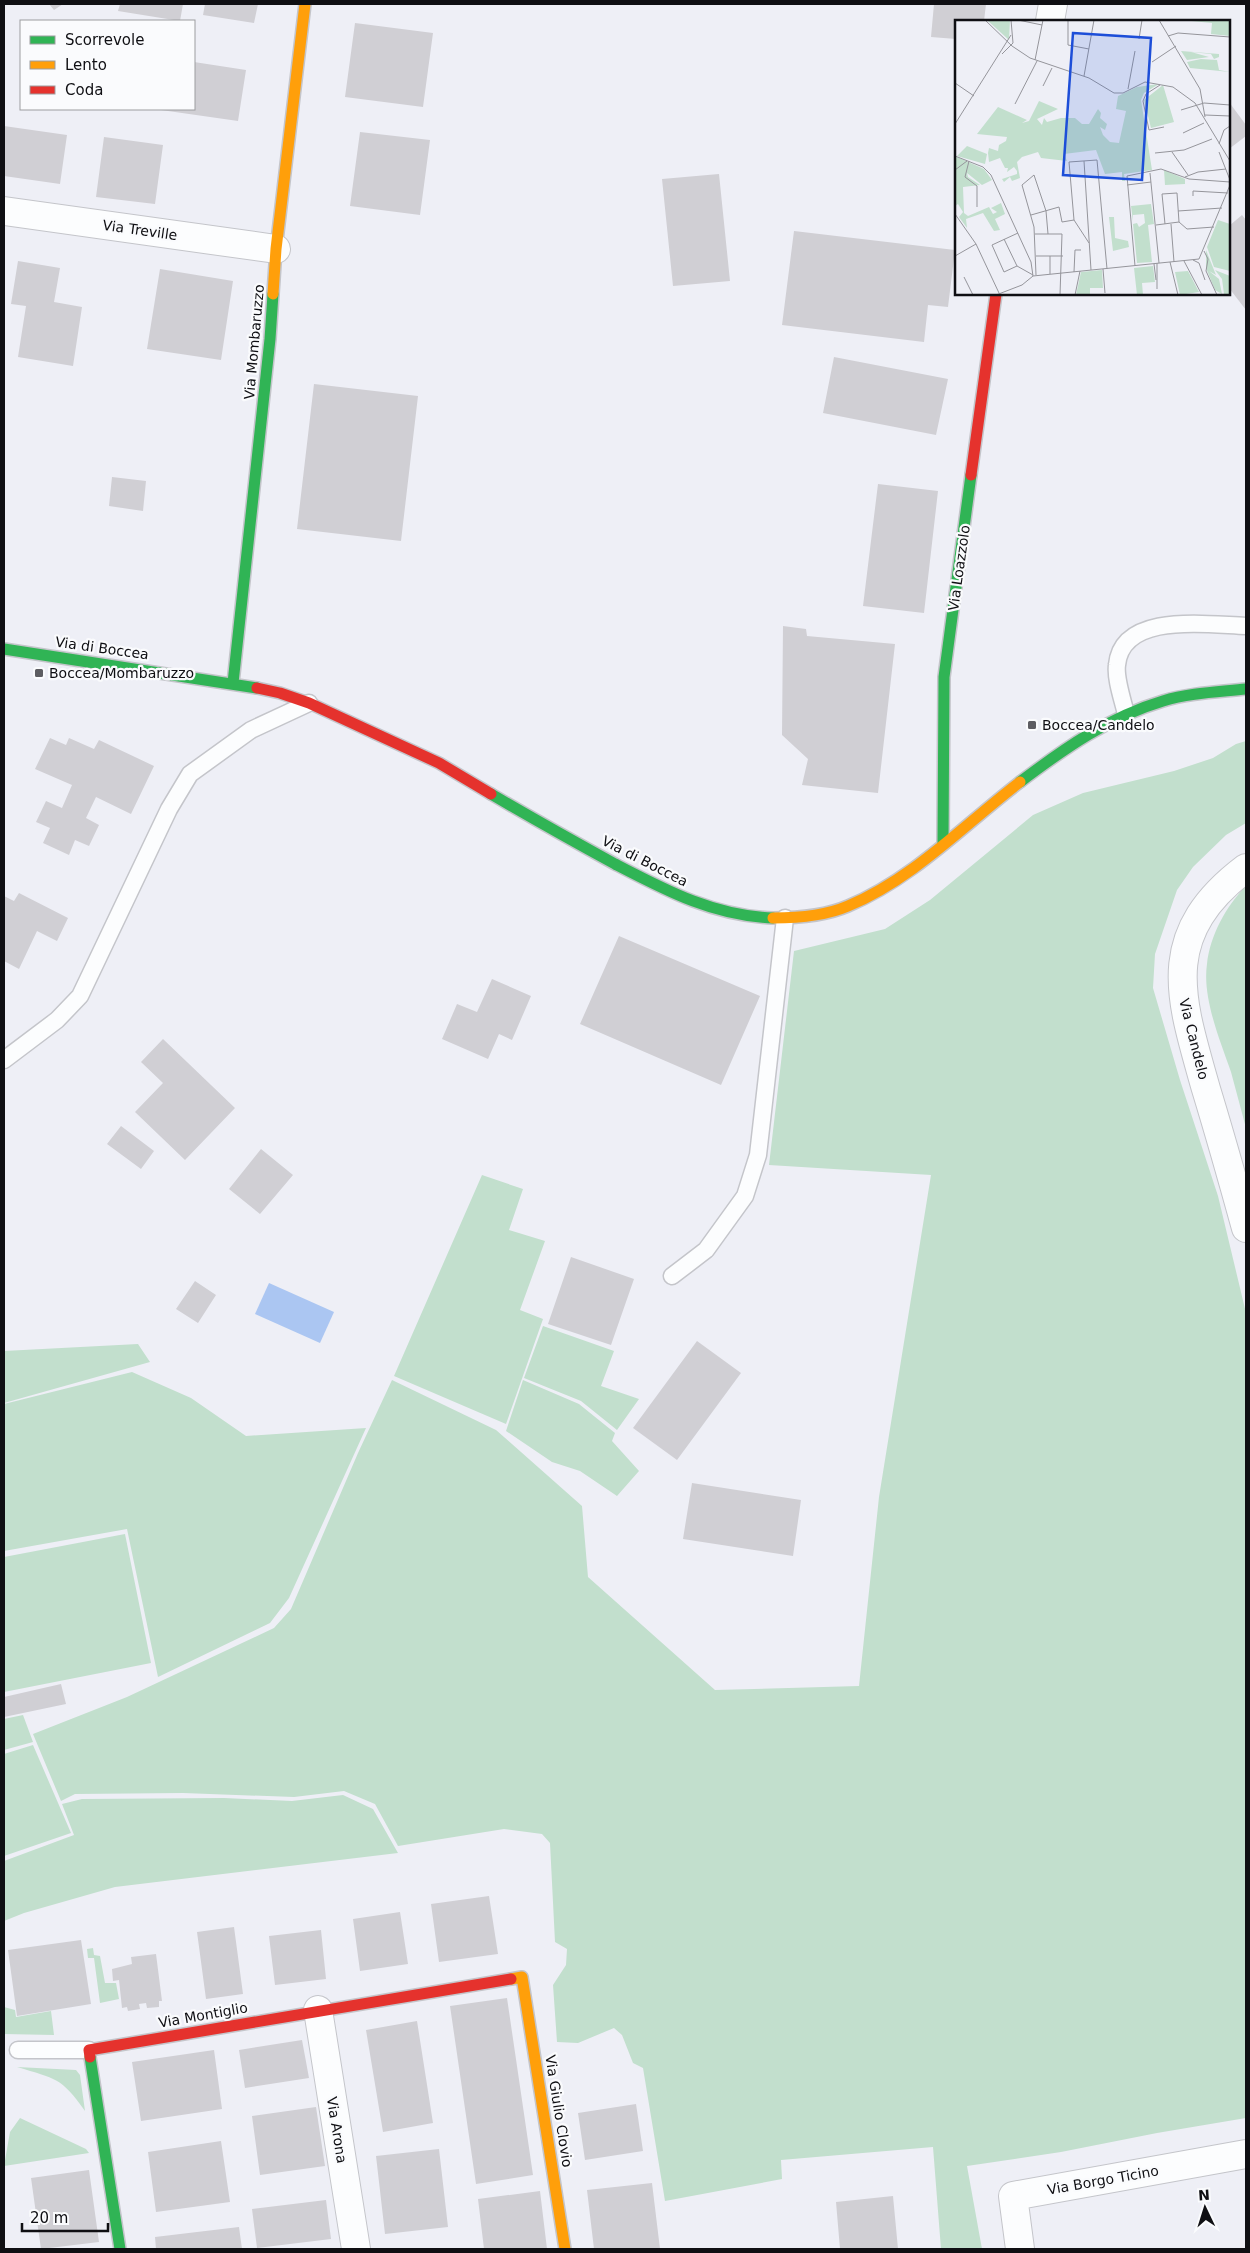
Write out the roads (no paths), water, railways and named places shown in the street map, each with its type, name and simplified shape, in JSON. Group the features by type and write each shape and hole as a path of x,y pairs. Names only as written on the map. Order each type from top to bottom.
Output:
{"street":[{"name":"Via Mombaruzzo","path":"233,683 268,358 276,249 305,4"},
{"path":"1050,20 1053,4"},
{"name":"Via Treville","path":"4,211 276,249"},
{"name":"Via Loazzolo","path":"943,844 944,677 996,295"},
{"name":"Via di Boccea","path":"4,649 233,683 280,693 309,703 439,762 561,835 673,894 724,912 755,917 785,918 831,912 859,902 904,875 1066,747 1106,723 1163,701 1203,693 1246,689"},
{"name":"Via Candelo","path":"1246,868 1211,901 1190,934 1184,952 1181,990 1188,1026 1246,1228"},
{"name":"Via Montiglio","path":"89,2050 522,1977"},
{"name":"Via Giulio Clovio","path":"522,1977 565,2249"},
{"name":"Via Arona","path":"318,2010 356,2249"},
{"path":"89,2050 120,2249"},
{"name":"Via Borgo Ticino","path":"1020,2249 1013,2196 1246,2154"}],"lane":[{"path":"1126,714 1116,666 1121,647 1134,635 1173,624 1246,626"},
{"path":"4,1060 57,1020 80,996 169,808 190,774 251,730 309,703"},
{"path":"672,1276 706,1250 745,1196 758,1155 785,918"},
{"path":"18,2050 89,2050"}],"water":[{"path":"269,1283 334,1312 320,1343 255,1314"}],"place":[{"name":"Boccea/Mombaruzzo","path":"39,673"},
{"name":"Boccea/Candelo","path":"1032,725"}]}
